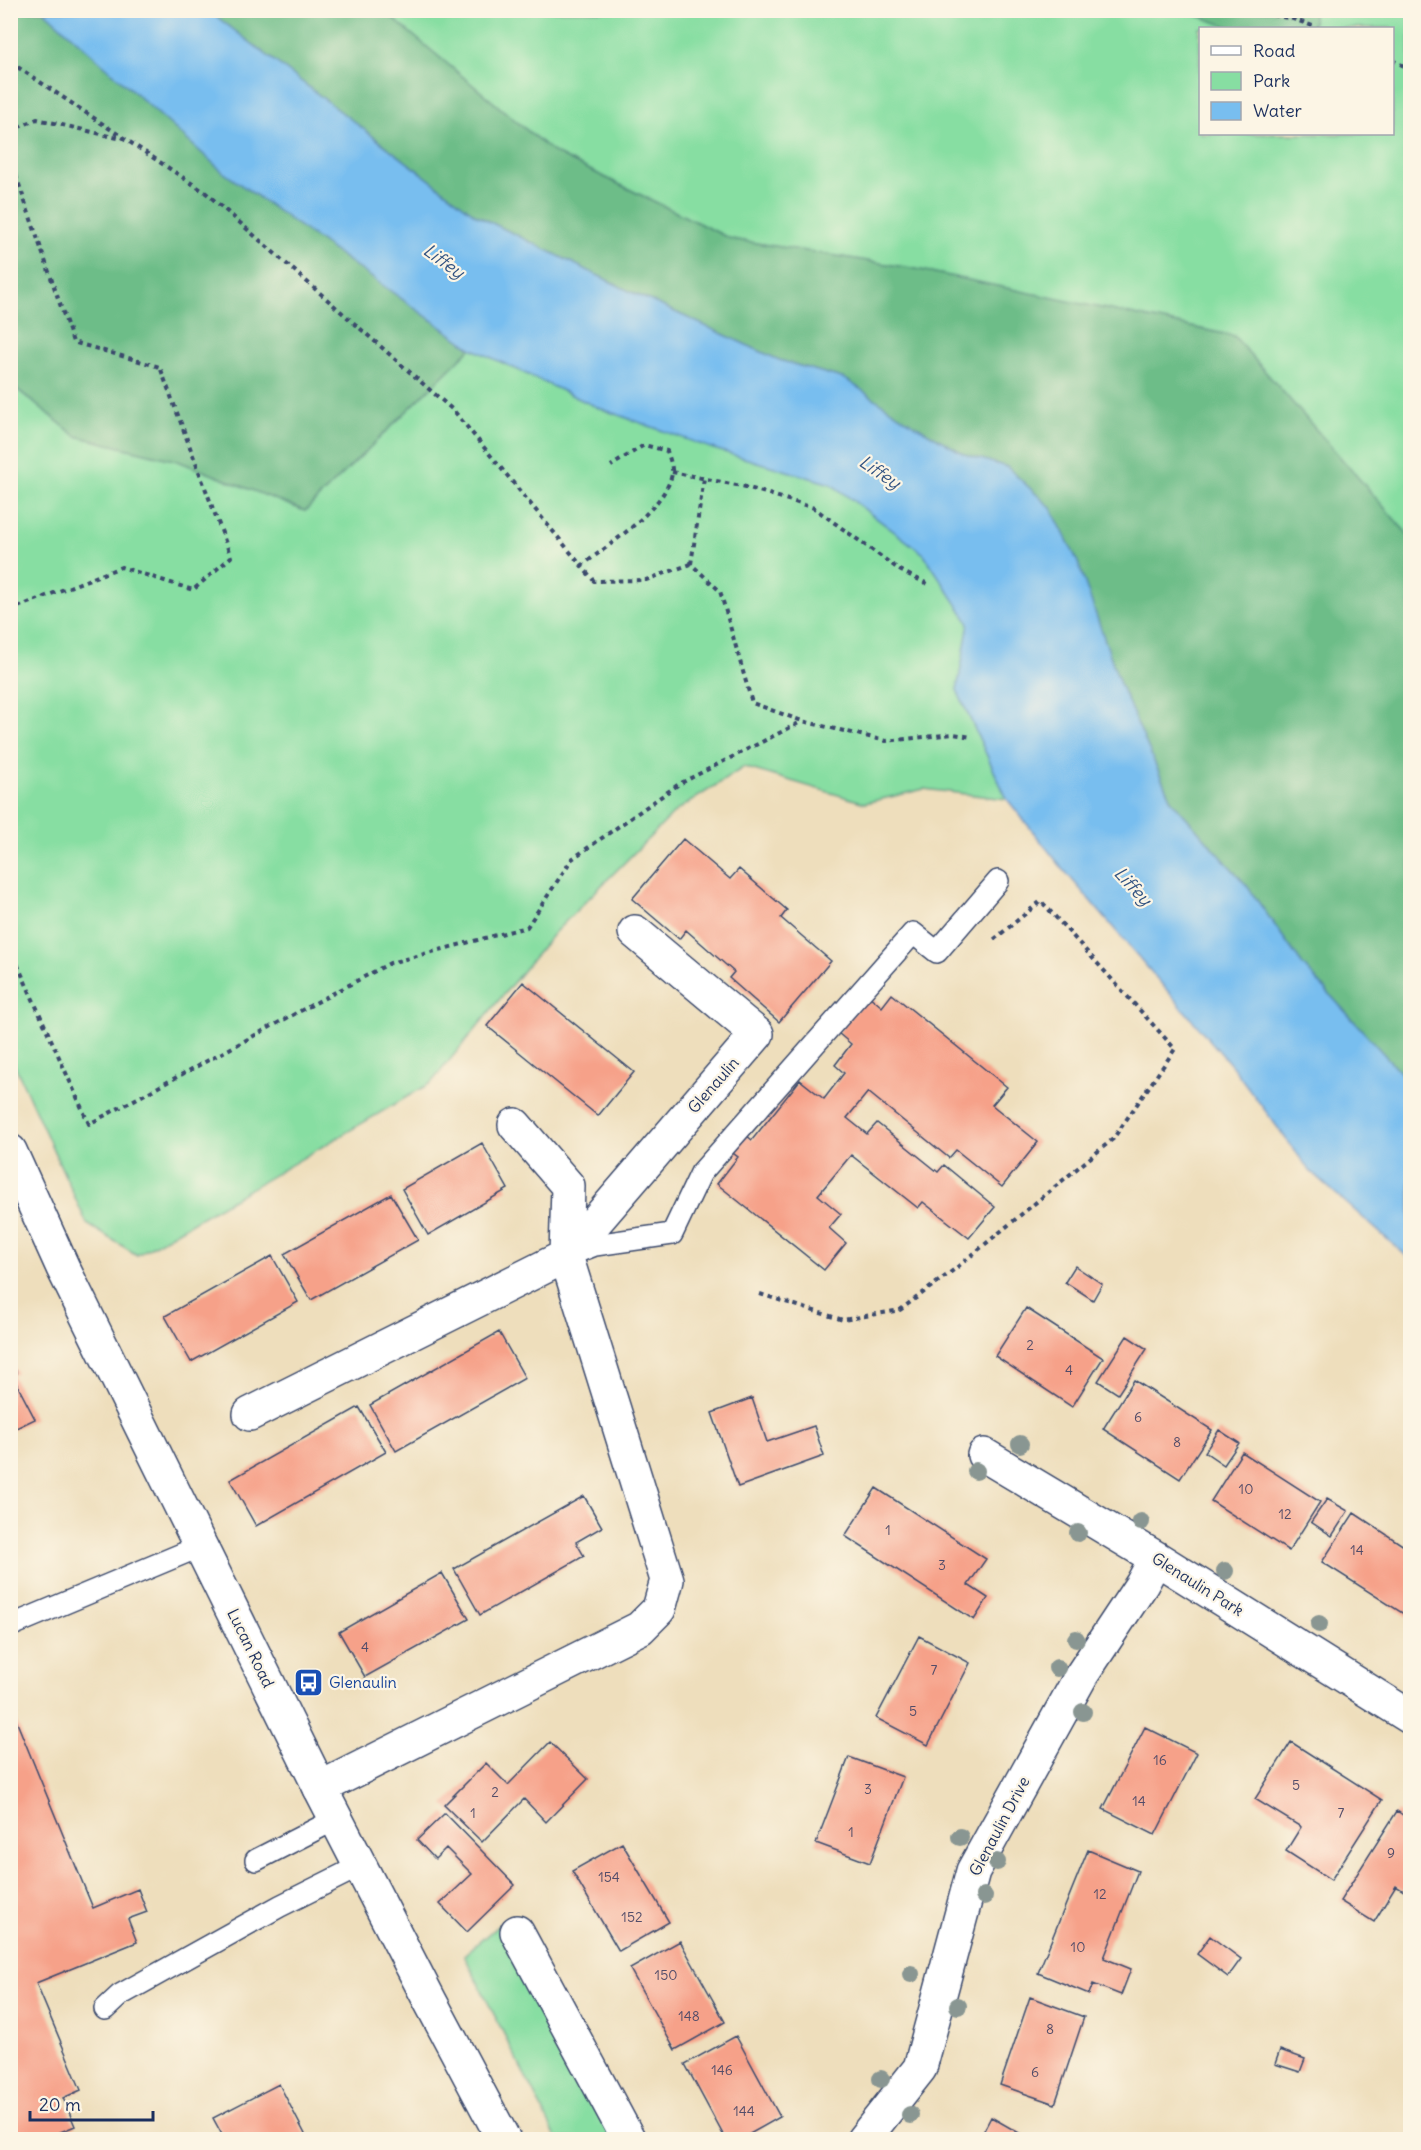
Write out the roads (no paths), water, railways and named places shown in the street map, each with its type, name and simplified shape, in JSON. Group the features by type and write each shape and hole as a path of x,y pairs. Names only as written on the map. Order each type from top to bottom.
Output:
{"street":[{"name":"Glenaulin","path":"250,1414 566,1256 757,1034 634,932"},
{"path":"320,1788 640,1628 659,1609 667,1580 566,1256 568,1186 515,1125"},
{"name":"Lucan Road","path":"10,1150 63,1268 320,1788 504,2139"},
{"name":"Glenaulin Park","path":"984,1455 1156,1558 1410,1717"},
{"name":"Glenaulin Drive","path":"863,2139 920,2068 973,1871 1081,1676 1142,1584 1156,1558"},
{"path":"517,1932 629,2139"}],"lane":[{"path":"566,1256 595,1245 672,1234 701,1173 913,933 937,952 998,881"},
{"path":"10,1626 201,1546"},
{"path":"256,1860 336,1819"},
{"path":"105,2009 120,1995 280,1906 360,1866"}],"water":[{"name":"Liffey","path":"44,11 209,11 476,215 627,290 779,360 845,379 908,421 964,454 1007,467 1051,508 1077,560 1120,684 1171,800 1247,886 1302,964 1410,1083 1410,1259 1310,1171 1232,1066 1063,869 1007,799 957,690 969,623 924,554 831,484 714,449 599,408 471,348 223,172"}],"place":[{"name":"Glenaulin","path":"308,1682"}]}
